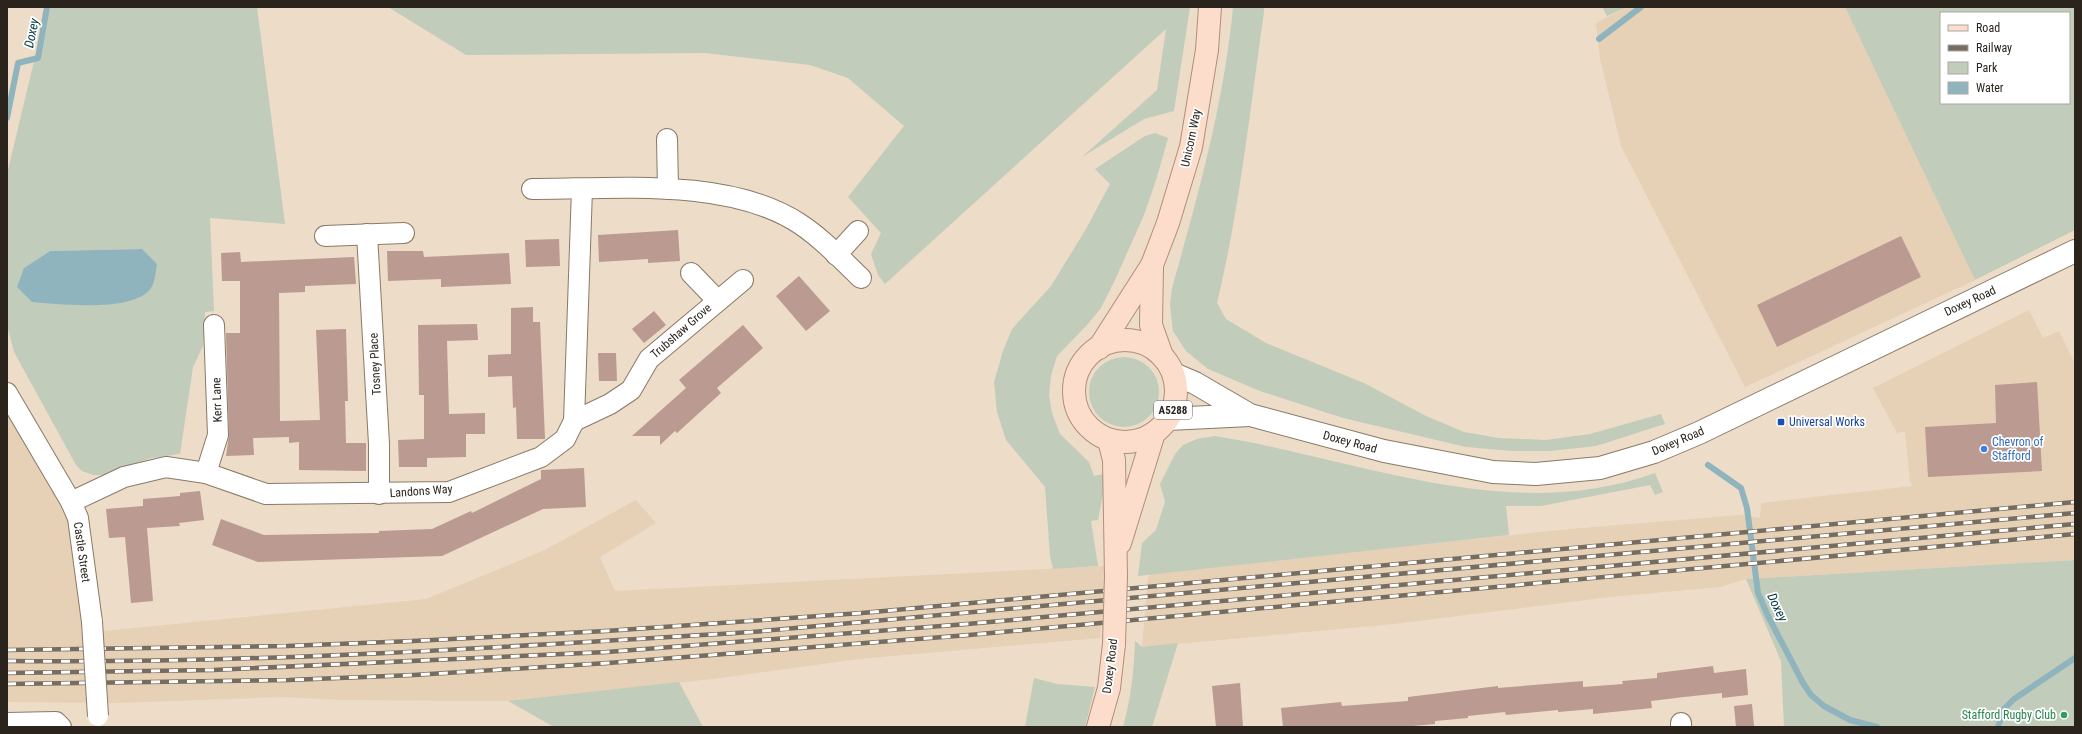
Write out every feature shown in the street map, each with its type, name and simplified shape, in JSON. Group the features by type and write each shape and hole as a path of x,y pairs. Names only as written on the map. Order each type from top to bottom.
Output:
{"main road":[{"name":"Unicorn Way","path":"1098,348 1152,265 1168,223 1191,147 1207,50 1210,7"},
{"name":"Unicorn Way","path":"1152,265 1151,325 1162,356"},
{"name":"A5288","path":"1132,340 1149,346 1162,356 1174,374 1176,390 1175,405 1161,426 1132,442 1109,440 1094,432 1083,420 1076,406 1074,389 1078,373 1086,359 1098,348 1115,341 1132,340"},
{"name":"Doxey Road","path":"1116,565 1131,514 1161,426"},
{"name":"Doxey Road","path":"1098,727 1109,688 1114,644 1116,565 1114,460 1109,440"}],"street":[{"path":"667,140 668,189"},
{"name":"Landons Way","path":"71,502 124,477 166,467 206,473 266,494 379,494 449,492 541,457 566,439 574,421 582,189"},
{"path":"532,190 668,189 727,194 768,206 799,223 821,240 860,278"},
{"path":"836,255 858,231"},
{"path":"325,236 404,233"},
{"name":"Tosney Place","path":"367,234 379,444 379,494"},
{"name":"Doxey Road","path":"1174,374 1195,383 1250,415 1384,451 1493,472 1536,474 1600,468 1654,452 1699,433 2075,251"},
{"name":"Trubshaw Grove","path":"691,273 717,300"},
{"name":"Trubshaw Grove","path":"574,421 610,404 631,390 649,359 717,300 743,280"},
{"name":"Kerr Lane","path":"206,473 218,435 214,325"},
{"name":"Castle Street","path":"7,393 71,502 78,518 92,622 101,722"},
{"name":"Doxey Road","path":"1161,426 1250,415"},
{"path":"7,723 56,722 61,727"}],"shaded area":[{"path":"1627,7 1845,7 1975,280 1745,387 1621,146 1600,58 1596,23"},
{"path":"2029,310 2043,338 2059,331 2075,364 2075,560 1746,579 1720,587 1610,597 1394,624 1142,647 1148,577 1152,573 1570,529 1741,515 1760,518 1761,503 1913,486 1910,481 1905,431 1897,433 1873,388"},
{"path":"7,393 71,502 85,633 426,599 545,550 636,500 656,523 600,557 615,591 1106,566 1100,638 858,659 721,678 508,701 340,700 282,697 115,703 7,702"}],"green space":[{"path":"47,7 257,7 285,224 210,218 214,311 205,312 203,346 193,367 180,454 151,458 103,475 93,475 82,471 76,465 14,352 7,325 7,174","holes":["142,249 24,268 50,251"]},
{"path":"388,7 1190,7 1174,111 1144,119 1082,157 1157,90 1166,29 885,284 878,275 871,254 881,233 848,197 904,126 848,78 810,65 705,53 466,55"},
{"path":"1233,7 1264,7 1264,12 1238,195 1217,303 1226,319 1266,343 1364,383 1426,416 1464,432 1499,438 1546,440 1590,434 1661,414 1665,424 1596,446 1550,451 1512,451 1466,447 1343,418 1260,391 1208,369 1186,351 1173,331 1170,305 1172,288 1217,114 1229,43"},
{"path":"1602,7 1627,7 1607,16"},
{"path":"1845,7 2075,7 2075,230 1975,280"},
{"path":"1155,133 1168,138 1144,215 1101,308 1057,356 1051,376 1049,395 1052,413 1060,434 1089,462 1094,476 1104,474 1105,484 1098,520 1091,521 1098,566 1053,569 1050,556 1045,487 1006,440 997,412 994,382 1003,351 1012,329 1051,286 1086,229 1110,184 1095,169 1145,136"},
{"path":"1117,357 1131,357 1144,363 1153,372 1157,378 1159,392 1157,406 1149,417 1138,425 1131,427 1117,427 1110,425 1099,417 1091,406 1089,399 1089,385 1091,378 1099,367 1110,359"},
{"path":"1215,436 1270,446 1379,472 1435,483 1490,491 1545,493 1600,488 1655,473 1663,492 1655,495 1650,485 1541,506 1506,506 1509,535 1138,576 1142,543 1156,530 1165,502 1160,484 1175,454 1183,445 1197,439"},
{"path":"2075,560 2075,727 1784,727 1781,661 1746,579"},
{"path":"1135,641 1142,647 1178,643 1152,727 1123,727 1132,684"},
{"path":"1034,678 1057,684 1095,687 1085,727 1025,727"},
{"path":"679,682 703,727 554,727 508,701"}],"water":[{"path":"142,249 157,264 154,279 151,288 142,296 129,301 95,305 32,302 17,287 24,268 50,251"}],"building":[{"path":"678,230 680,261 648,263 648,259 599,262 598,235"},
{"path":"1901,236 1921,277 1777,347 1757,305"},
{"path":"559,239 560,266 526,267 525,240"},
{"path":"387,251 423,251 424,257 509,253 511,284 441,287 441,279 388,281"},
{"path":"240,252 241,262 354,257 356,284 305,286 305,292 279,293 280,421 320,420 316,330 346,329 348,401 345,401 346,443 366,443 366,471 299,470 299,442 289,443 289,437 253,438 254,455 226,456 229,435 226,333 240,333 240,281 222,281 221,253"},
{"path":"799,276 830,311 806,331 776,296"},
{"path":"533,307 533,322 540,322 545,439 517,439 516,407 513,408 512,376 488,377 488,355 511,354 511,308"},
{"path":"654,311 666,325 644,343 632,329"},
{"path":"477,324 478,340 447,341 449,414 485,413 485,434 466,434 466,457 427,458 427,467 399,467 398,440 424,439 424,395 419,395 418,325"},
{"path":"743,325 763,348 717,388 721,393 677,433 675,431 660,445 660,436 632,436 686,388 679,380"},
{"path":"598,353 616,353 617,381 599,381"},
{"name":"Chevron of Stafford","path":"2037,382 2042,471 1928,477 1925,427 1996,423 1995,385"},
{"path":"584,468 586,507 543,509 442,556 258,562 212,545 221,519 264,535 379,533 379,531 432,529 471,511 472,513 541,479 541,470"},
{"path":"200,491 204,520 179,523 180,526 147,528 153,601 131,603 125,537 109,538 106,509 143,506 143,499 180,496 180,493"},
{"path":"1713,666 1714,673 1746,669 1748,695 1722,698 1722,693 1651,701 1652,708 1593,714 1593,709 1558,712 1558,710 1506,715 1505,712 1468,716 1468,718 1435,721 1435,724 1402,727 1283,727 1281,708 1341,702 1342,706 1408,701 1408,697 1498,686 1498,688 1583,681 1583,687 1623,684 1622,681 1657,678 1657,673"},
{"path":"1240,683 1243,727 1216,727 1212,686"},
{"path":"1752,704 1754,726 1736,727 1734,706"}],"waterway":[{"name":"Doxey","path":"7,118 18,63 38,58 47,7"},
{"path":"1599,39 1641,7"},
{"name":"Doxey","path":"1708,465 1741,488 1747,508 1758,593 1768,616 1803,683 1811,695 1824,706 1850,720 1877,727"},
{"name":"Doxey","path":"1998,727 2004,709 2014,699 2075,658"}],"railway":[{"path":"7,650 287,646 413,641 606,631 862,613 2075,502"},
{"path":"7,661 193,660 286,657 473,649 752,632 2075,513"},
{"path":"7,673 213,670 607,652 967,624 2075,524"},
{"path":"7,684 289,680 414,675 608,663 969,635 2075,534"}],"place":[{"name":"Universal Works","path":"1781,422"},
{"name":"Chevron of Stafford","path":"1984,449"},
{"name":"Stafford Rugby Club","path":"2064,715"}]}
